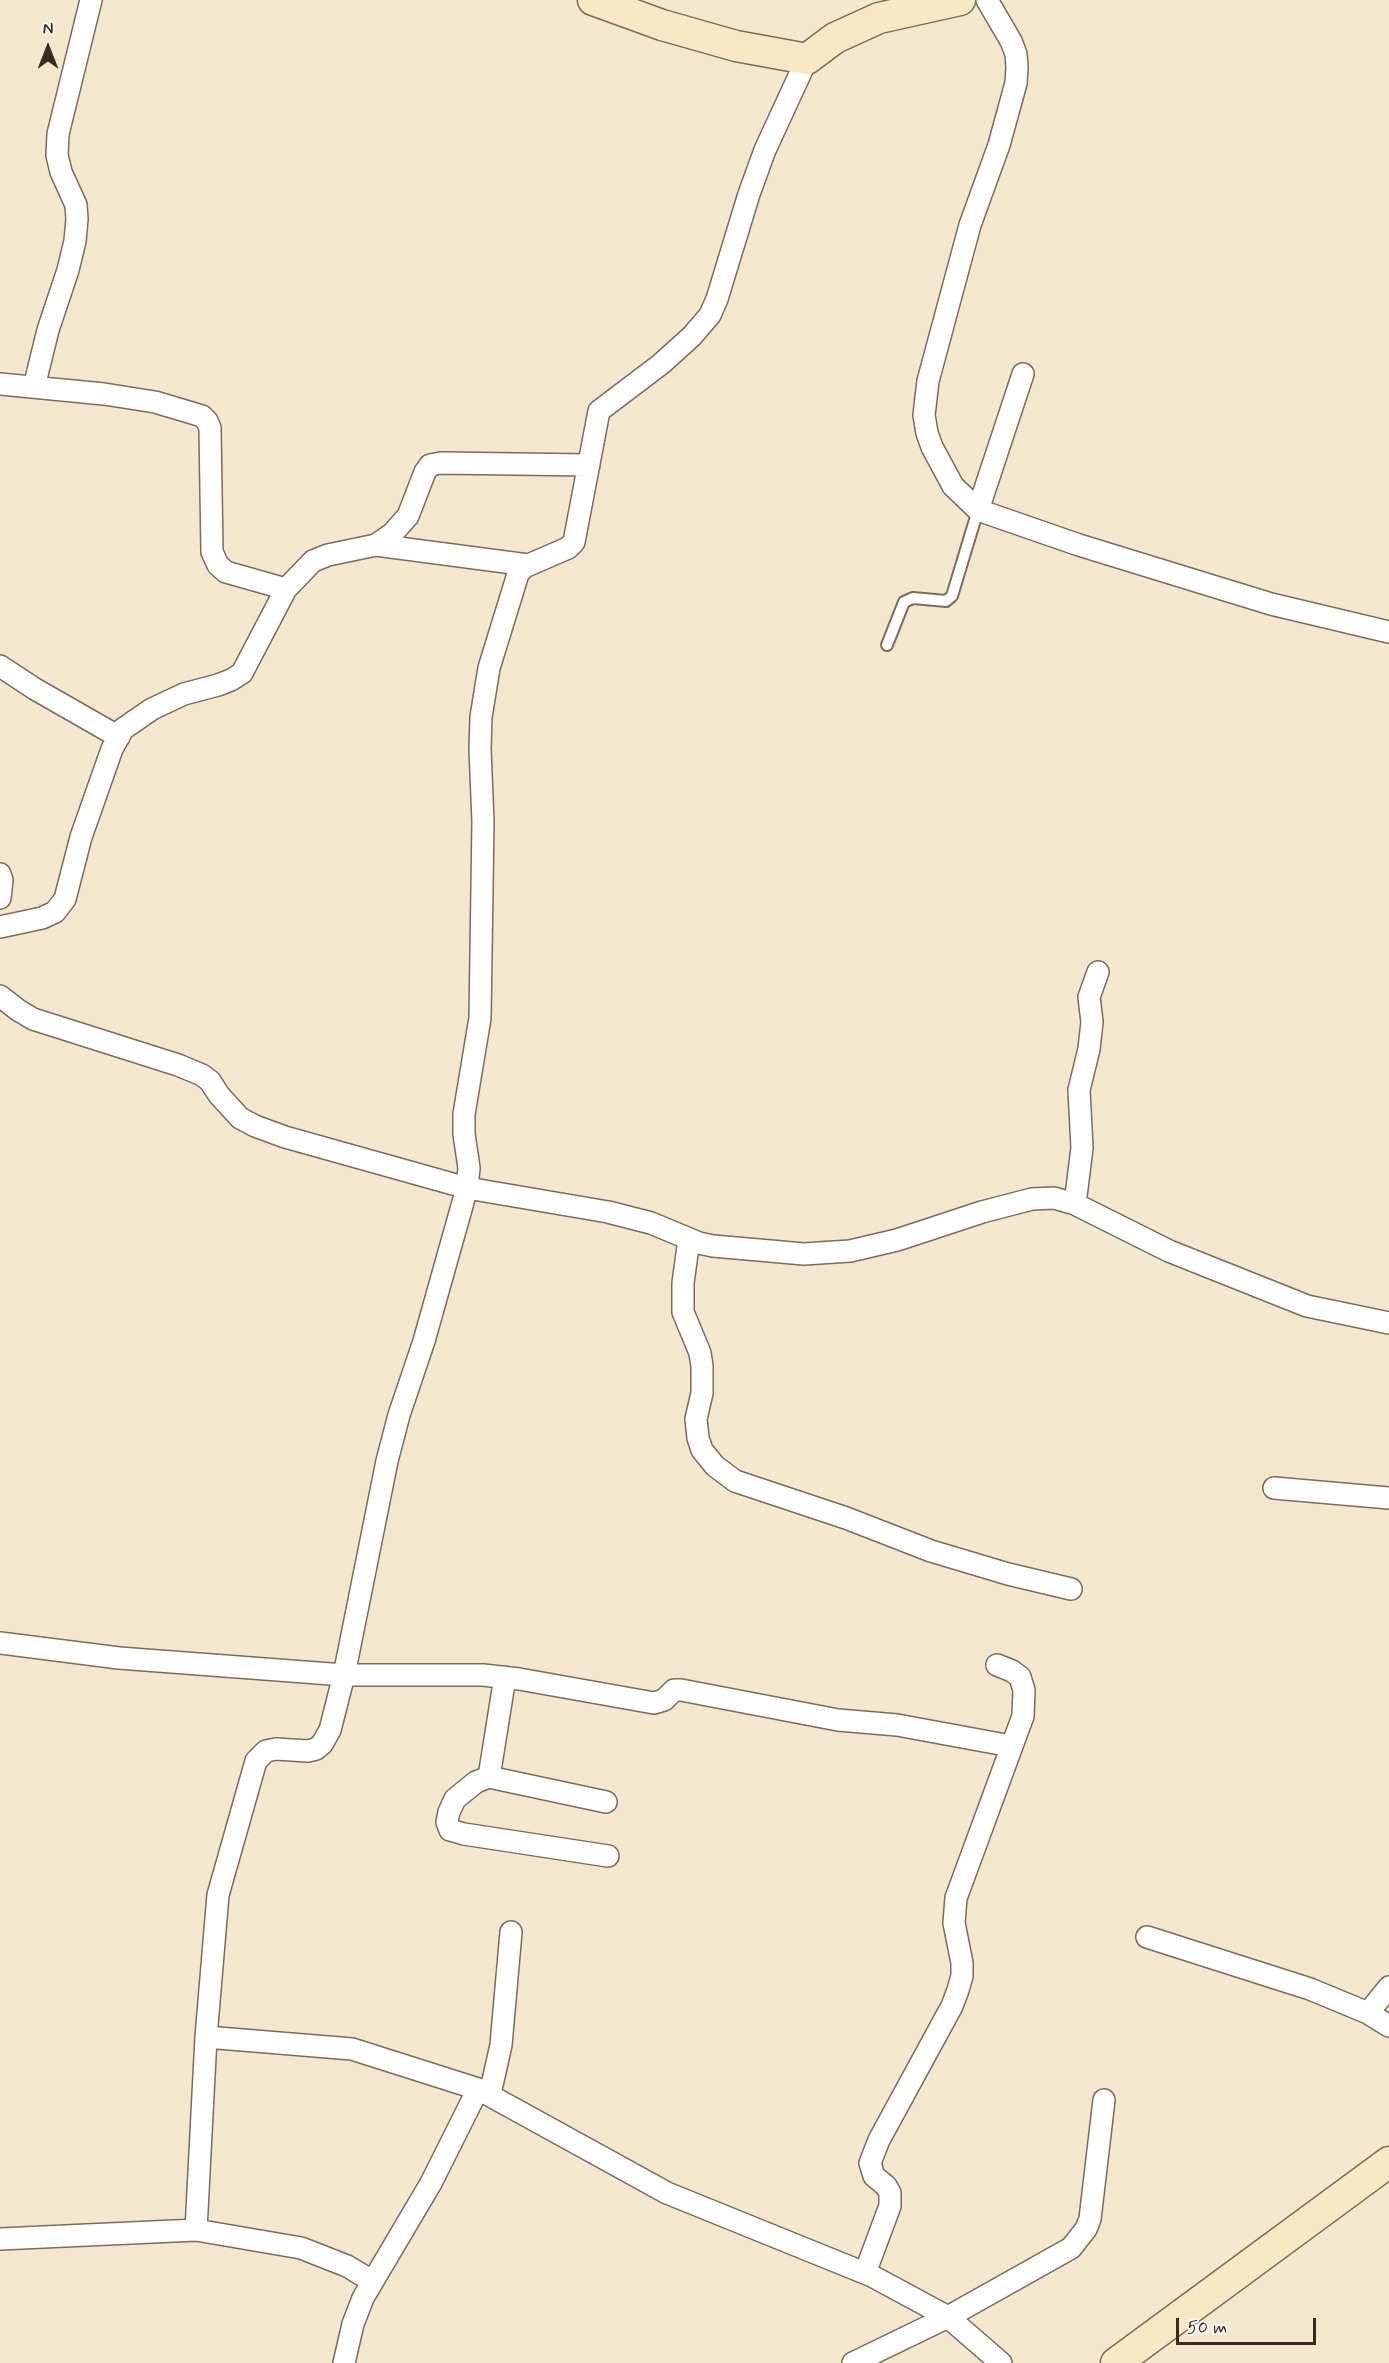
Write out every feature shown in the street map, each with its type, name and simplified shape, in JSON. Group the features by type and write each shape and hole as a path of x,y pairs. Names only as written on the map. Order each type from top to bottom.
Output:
{"street":[{"path":"34,387 48,330 75,241 78,219 76,205 61,172 57,155 58,134 91,0"},
{"path":"592,0 683,31 736,46 807,59"},
{"path":"196,2230 206,2037 218,1895 255,1761 266,1751 276,1749 308,1751 316,1749 322,1744 330,1730 344,1675 387,1461 467,1188 469,1168 464,1134 464,1114 480,1018 482,717 489,668 518,574 528,565 568,548 574,542 599,411 661,364 692,336 710,315 765,150 807,59 835,38 879,18 960,0"},
{"path":"987,0 1016,54 1016,83 999,145 970,225 928,381 924,415 932,447 953,486 978,510 1079,545 1271,604 1389,632"},
{"path":"978,510 1023,374"},
{"path":"0,384 155,402 202,416 210,428 212,552 218,565 226,573 286,589"},
{"path":"376,545 392,534 408,516 425,472 430,465 441,463 589,465"},
{"path":"0,927 42,918 55,912 65,899 81,837 112,749 123,729 152,709 184,694 231,680 242,673 286,589 313,561 328,555 376,545 528,565"},
{"path":"0,666 34,689 119,737"},
{"path":"0,874 2,880 0,898"},
{"path":"1075,1204 1082,1148 1079,1090 1089,1049 1092,1022 1089,997 1098,972"},
{"path":"0,996 33,1019 178,1065 202,1075 210,1081 219,1095 240,1118 255,1126 467,1188 608,1212 651,1223 713,1246 825,1254 850,1251 897,1240 1032,1198 1054,1198 1075,1204 1168,1251 1264,1290 1307,1306 1389,1323"},
{"path":"689,1239 683,1283 683,1312 700,1353 702,1366 702,1393 696,1419 698,1438 702,1450 715,1466 735,1481 846,1518 932,1551 1008,1574 1071,1589"},
{"path":"1274,1488 1389,1498"},
{"path":"0,1643 119,1658 344,1675 505,1677 654,1703 664,1700 674,1690 681,1690 838,1720 897,1725 1011,1746"},
{"path":"865,2273 890,2206 890,2193 886,2186 874,2176 870,2163 879,2140 952,2006 958,1990 962,1976 962,1963 954,1923 956,1898 1023,1716 1024,1690 1020,1677 997,1665"},
{"path":"489,1777 505,1677"},
{"path":"606,1802 489,1777 476,1782 455,1799 447,1822 450,1830 464,1834 608,1856"},
{"path":"344,2363 363,2298 484,2092 501,2044 511,1932"},
{"path":"1147,1936 1310,1989 1368,2013 1389,2026"},
{"path":"1368,2013 1389,1987"},
{"path":"206,2037 352,2049 484,2092 667,2193 865,2273 948,2317 1001,2363"},
{"path":"853,2363 948,2317 1071,2248 1090,2219 1104,2100"},
{"path":"1116,2363 1389,2162"},
{"path":"0,2239 196,2230 301,2248 347,2266 372,2281"}],"lane":[{"path":"887,645 904,602 913,598 946,601 952,596 978,510"}]}
